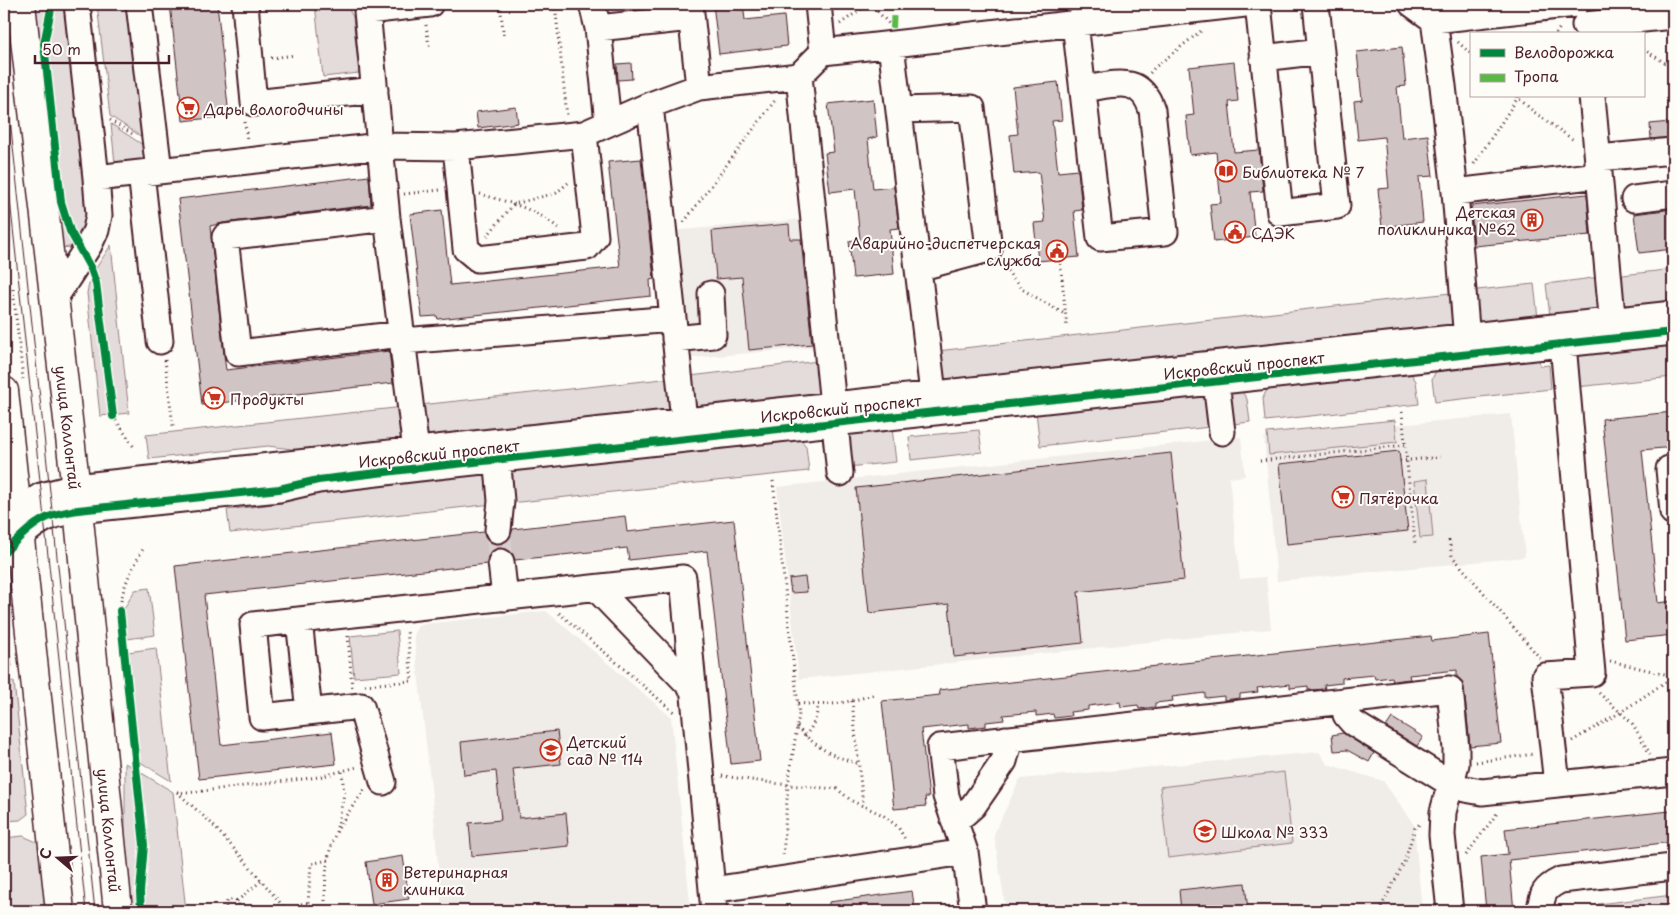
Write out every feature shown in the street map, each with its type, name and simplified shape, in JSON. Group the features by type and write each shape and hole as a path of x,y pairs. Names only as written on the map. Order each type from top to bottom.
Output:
{"main road":[{"name":"улица Коллонтай","path":"21,4 76,498 118,911"},
{"path":"13,386 11,532 60,911"}],"street":[{"path":"54,299 96,230 99,215 77,4"},
{"path":"138,4 152,164 160,341"},
{"path":"245,4 254,103 375,90"},
{"path":"592,4 598,28 608,123"},
{"path":"818,4 822,45 799,76 840,473"},
{"path":"822,45 891,45 1245,4"},
{"path":"1258,4 1280,213 1337,206 1316,4"},
{"path":"1412,4 1434,20 1673,16"},
{"path":"418,460 387,207 367,11 428,15"},
{"path":"598,28 691,11 699,87"},
{"path":"1434,20 1444,86 1455,192 1467,346"},
{"path":"1075,23 1100,238 1165,232 1152,110 1148,97 1139,88 1126,83 1083,89"},
{"path":"891,45 934,403"},
{"path":"1263,58 1321,51"},
{"path":"96,178 152,164 249,161 381,146 456,147 577,135 699,87 799,76"},
{"path":"1592,98 1613,330"},
{"path":"650,105 684,420"},
{"path":"899,110 972,108 989,249 918,268"},
{"path":"456,147 466,249 478,259 587,247 595,237 587,165 577,135"},
{"path":"1455,192 1673,151"},
{"path":"1634,198 1673,194"},
{"path":"387,207 225,237 238,353 402,338 674,329 714,335 711,294"},
{"name":"Искровский проспект","path":"1467,346 1562,344 1673,314"},
{"name":"Искровский проспект","path":"11,532 40,496 76,498 1613,330 1673,332"},
{"path":"1557,784 1545,676 1574,668 1562,344"},
{"name":"Искровский проспект","path":"934,403 1216,382 1250,369"},
{"path":"1216,382 1222,432"},
{"name":"Искровский проспект","path":"497,451 684,420 834,414"},
{"path":"497,451 501,501 498,530"},
{"path":"1673,468 1668,469 1673,512"},
{"path":"501,562 505,598"},
{"path":"379,770 361,706 262,718 252,625 683,578 713,901 965,852"},
{"path":"596,588 693,689"},
{"path":"300,620 309,712"},
{"path":"973,911 965,852 946,796 940,747 1450,689 1456,749 1453,774 1443,812 1442,835 1450,911"},
{"path":"1343,701 1346,715 1353,723 1453,774 1465,789 1482,792 1667,772"},
{"path":"954,817 964,814 974,806 999,769 1004,761 1007,750 1006,739"},
{"path":"1540,911 1541,898 1549,886 1561,880 1673,868"}],"path":[{"path":"500,4 504,38"},
{"path":"555,4 577,135"},
{"path":"822,45 868,4"},
{"path":"428,15 429,46"},
{"path":"1139,88 1154,68 1205,28"},
{"path":"1644,49 1673,68"},
{"path":"276,57 295,55"},
{"path":"666,247 781,92 799,76"},
{"path":"1455,192 1517,98"},
{"path":"1519,98 1599,166"},
{"path":"249,161 245,115 254,103"},
{"path":"104,116 152,164"},
{"path":"472,254 514,204 556,193 587,165"},
{"path":"387,207 460,188 514,204 548,220 581,248"},
{"path":"989,249 1020,288 1066,315"},
{"path":"1060,259 1067,328"},
{"path":"13,289 13,386"},
{"path":"160,341 164,351 173,426"},
{"path":"112,407 113,416 134,447"},
{"path":"1402,412 1415,544"},
{"path":"1260,461 1405,445"},
{"path":"1400,461 1440,457"},
{"path":"773,481 799,714 788,785 783,857"},
{"path":"1449,540 1452,556 1632,723 1667,772"},
{"path":"121,620 120,597 129,574 143,549"},
{"path":"537,594 677,714"},
{"path":"352,686 412,681 407,628 413,608"},
{"path":"339,709 352,686 346,615"},
{"path":"1574,668 1673,677"},
{"path":"1453,774 1554,752 1673,677"},
{"path":"798,703 834,705 876,694"},
{"path":"852,701 863,806"},
{"path":"806,736 812,728 818,705"},
{"path":"797,727 821,749 842,759 859,764"},
{"path":"287,911 211,824 177,792 186,793 319,777 342,771 379,770"},
{"path":"336,835 379,770"},
{"path":"325,911 325,882 328,860 336,835 344,794 342,771"},
{"path":"701,773 788,785 837,789 852,801 883,815 898,827 905,839"},
{"path":"1446,869 1461,861 1509,797 1512,789"},
{"path":"1379,911 1404,863 1414,828 1433,814 1443,812"},
{"path":"313,911 308,903 311,864 328,860"},
{"path":"237,901 261,881"},
{"path":"228,911 227,901 234,899 237,901"},
{"path":"235,911 238,908 237,901"},
{"path":"294,911 301,904 308,903"}],"shaded area":[{"path":"33,4 64,4 87,215 80,237 72,246 67,248 61,247"},
{"path":"97,4 130,4 145,139 110,116"},
{"path":"315,4 346,4 353,17 359,73 323,77"},
{"path":"111,124 146,147 148,161 115,164"},
{"path":"806,219 817,347 681,359 670,231"},
{"path":"111,245 129,413 100,416 87,293 93,274"},
{"path":"1673,269 1673,303 1622,308 1615,276"},
{"path":"1601,277 1602,308 1598,311 1550,316 1546,284"},
{"path":"1534,284 1538,318 1472,325 1468,291"},
{"path":"1451,293 1455,327 950,381 941,373 937,351"},
{"path":"1673,342 1673,377 1576,387 1573,353"},
{"path":"1539,357 1540,366 1549,365 1551,389 1435,402 1432,379 1437,369"},
{"path":"819,361 822,395 696,408 694,406 690,376"},
{"path":"1410,372 1416,381 1419,404 1265,421 1263,398 1268,387"},
{"path":"672,378 672,407 670,410 429,438 422,423 420,405"},
{"path":"1240,389 1247,399 1250,422 1233,424 1230,401 1233,390"},
{"path":"1201,394 1208,403 1210,427 1040,446 1036,412"},
{"path":"404,407 402,441 307,451 268,446 149,459 146,435"},
{"path":"1511,414 1525,557 1277,581 1264,438"},
{"path":"1395,420 1397,442 1269,455 1267,433"},
{"path":"892,428 896,462 829,469 830,434"},
{"path":"979,430 982,452 911,460 909,437"},
{"path":"1241,437 1245,476 1229,478 1240,579 1266,577 1271,629 799,679 777,487"},
{"path":"800,439 806,446 809,471 510,503 509,469"},
{"path":"490,472 493,504 230,533 227,510 281,503 320,490"},
{"path":"1428,479 1433,537 1420,538 1414,481"},
{"path":"149,588 155,635 120,640 118,619 135,590"},
{"name":"Детский сад № 114","path":"546,611 671,717 690,903 609,911 442,911 432,796 414,636 417,627 425,624"},
{"path":"397,631 401,673 354,677 350,636"},
{"path":"8,646 12,666 7,667 8,682 14,682 28,814 20,820 4,821 4,650"},
{"path":"156,648 171,781 132,757 121,653"},
{"name":"Школа № 333","path":"1319,752 1327,764 1383,781 1414,825 1422,911 1006,911 994,834 1020,779"},
{"path":"125,763 173,792 186,911 132,911 125,848"},
{"path":"1284,772 1292,843 1168,858 1160,787"},
{"path":"23,836 39,843 46,911 4,911 4,838"},
{"path":"1673,895 1673,911 1599,911 1598,904"}],"building":[{"path":"170,4 217,4 229,116 183,121"},
{"path":"713,4 743,4 745,20 784,16 787,46 719,54"},
{"path":"1402,47 1406,86 1397,87 1402,138 1428,135 1433,176 1419,177 1423,222 1382,227 1378,189 1389,188 1384,137 1358,140 1354,101 1362,100 1357,52"},
{"path":"1234,62 1238,101 1229,102 1234,152 1259,150 1263,191 1250,192 1255,237 1214,242 1210,204 1221,203 1216,152 1190,155 1186,116 1194,115 1189,67"},
{"path":"631,63 632,79 618,80 617,64"},
{"path":"1058,82 1062,120 1052,121 1058,172 1078,170 1082,210 1074,211 1079,257 1038,261 1034,223 1045,222 1039,172 1014,174 1010,135 1018,134 1013,87"},
{"path":"873,99 877,137 868,139 873,189 894,187 899,228 890,229 894,274 853,278 849,241 860,239 855,189 830,192 825,153 834,152 828,104"},
{"path":"516,107 518,123 478,128 476,112"},
{"path":"1670,122 1672,137 1651,139 1650,124"},
{"path":"641,159 654,279 650,280 651,296 438,319 437,316 422,317 410,214 442,210 450,285 620,267 608,162"},
{"path":"369,176 371,205 210,226 224,355 226,370 389,351 393,383 202,405 178,199"},
{"name":"Детская поликлиника №62","path":"1587,194 1590,235 1474,246 1471,206"},
{"path":"1673,209 1673,249 1639,253 1634,214"},
{"path":"789,224 790,239 801,239 812,344 749,350 742,277 716,279 712,231"},
{"path":"1673,412 1673,447 1642,450 1658,603 1673,601 1673,635 1625,640 1602,419"},
{"name":"Пятёрочка","path":"1399,451 1408,531 1287,544 1279,464"},
{"path":"1171,453 1184,580 1078,592 1083,643 954,657 949,604 869,613 856,488"},
{"path":"625,516 627,532 734,520 760,761 731,764 707,551 629,560 627,548 515,560 512,553 507,549 500,548 492,551 488,557 487,564 204,595 221,745 332,732 336,764 199,779 175,566 484,532 489,541 497,544 509,539 513,529"},
{"path":"805,577 807,592 791,593 789,579"},
{"path":"1489,634 1501,743 1470,746 1464,688 1462,681 1457,677 1457,670 1409,675 1410,679 1393,681 1392,677 1375,679 1374,675 1342,678 1342,683 1324,685 1325,689 1308,690 1308,686 1290,688 1290,684 1257,688 1258,692 1240,694 1240,698 1224,700 1224,696 1205,698 1205,693 1172,697 1173,701 1155,703 1155,707 1139,709 1138,705 1121,707 1120,702 1088,706 1088,710 1070,712 1071,716 1054,718 1053,714 1036,716 1036,712 1003,715 1004,720 986,722 986,726 969,728 969,724 921,729 929,797 925,797 926,806 894,809 882,701 940,695 939,690 1431,636 1432,641"},
{"path":"1392,718 1423,737 1417,746 1386,727"},
{"path":"557,731 561,764 513,769 519,818 566,813 569,846 472,856 469,823 501,820 496,771 464,775 461,742"},
{"path":"1343,733 1374,753 1369,762 1347,750 1334,751 1332,735"},
{"path":"1670,811 1673,842 1509,860 1514,911 1486,911 1481,857 1508,854 1505,829"},
{"name":"Ветеринарная клиника","path":"403,856 409,899 372,904 366,862"},
{"path":"1245,883 1248,911 1181,911 1179,890"},
{"path":"912,891 915,911 829,911 829,902"}],"tunnel":[{"path":"498,530 501,562"}],"tram line":[{"path":"4,63 95,911"},
{"path":"4,144 86,911"}],"marked path":[{"path":"893,28 894,4"}],"cycle path":[{"path":"52,4 44,44 61,202 70,231 91,269 96,283 113,416"},
{"path":"4,553 27,531 40,522 54,515 78,510 279,489 318,480 419,468 1673,332"},
{"path":"120,611 144,845 140,892 141,911"}],"place":[{"name":"Дары вологодчины","path":"188,108"},
{"name":"Библиотека № 7","path":"1226,171"},
{"name":"Детская поликлиника №62","path":"1532,220"},
{"name":"СДЭК","path":"1235,232"},
{"name":"Аварийно-диспетчерская служба","path":"1057,251"},
{"name":"Продукты","path":"214,398"},
{"name":"Пятёрочка","path":"1343,497"},
{"name":"Детский сад № 114","path":"551,750"},
{"name":"Школа № 333","path":"1205,831"},
{"name":"Ветеринарная клиника","path":"387,880"}]}
